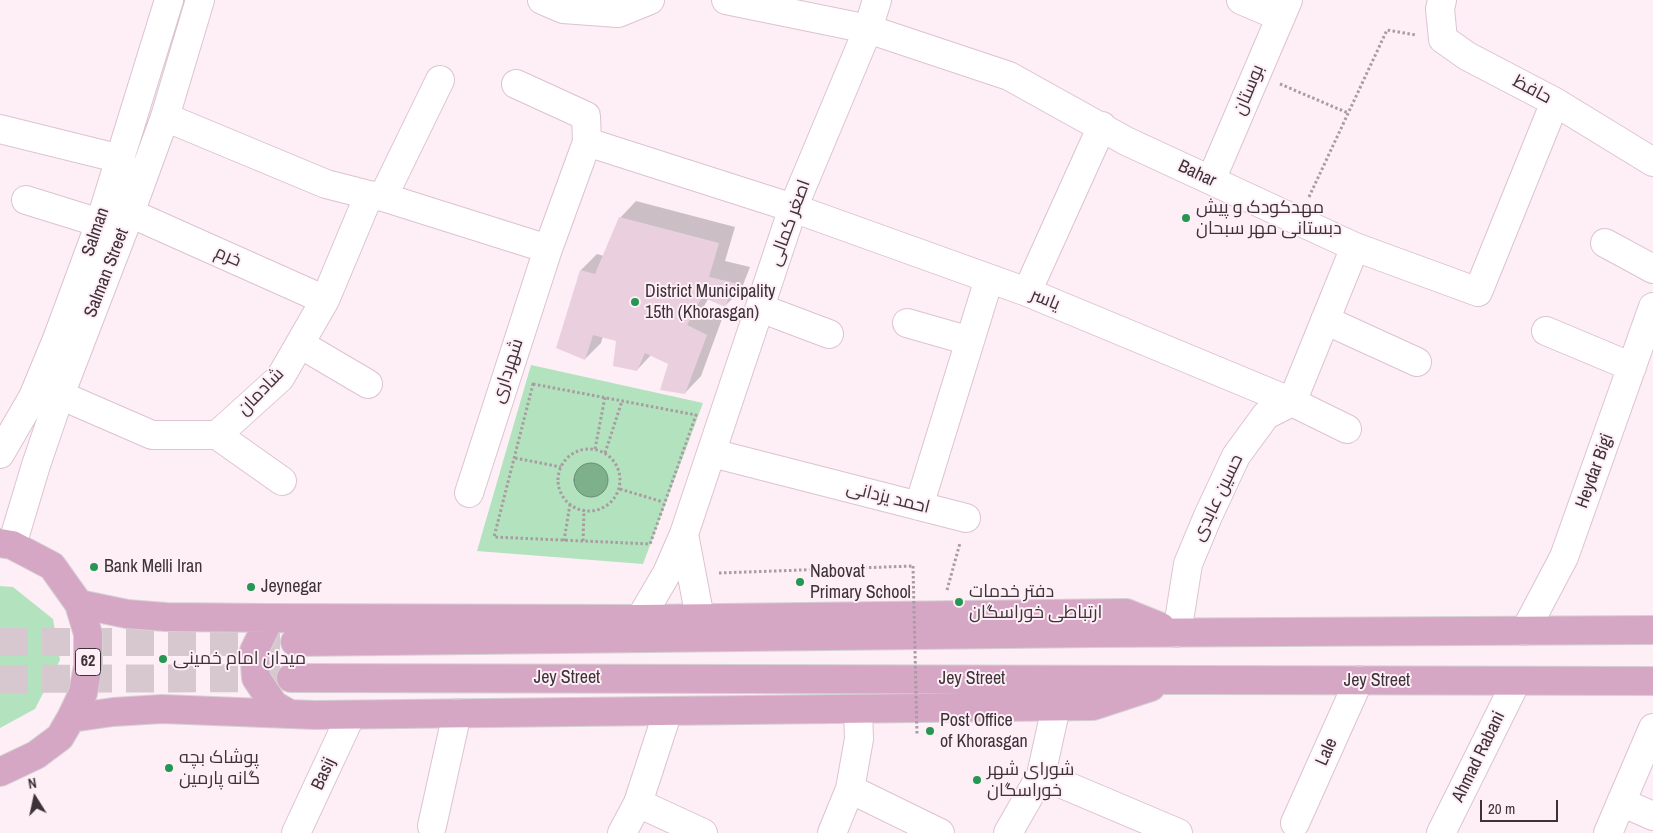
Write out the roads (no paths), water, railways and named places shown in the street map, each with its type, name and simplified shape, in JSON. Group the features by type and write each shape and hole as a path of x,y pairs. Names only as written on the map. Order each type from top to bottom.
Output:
{"main road":[{"name":"62","path":"0,772 36,755 60,737 83,693 88,666 88,634 79,604 52,566 6,544"},
{"path":"79,604 127,614 270,618 640,619 1126,614 1177,633"},
{"path":"270,618 254,650 256,678 274,706 290,714"},
{"path":"295,642 1653,630"},
{"name":"Jey Street","path":"291,678 1653,681"},
{"path":"71,718 113,712 162,709 352,715 1093,706 1173,680"}],"street":[{"name":"Salman","path":"0,454 33,397 57,338 100,223 170,0"},
{"name":"Salman Street","path":"6,544 165,117 200,0"},
{"path":"542,0 563,9 618,13 641,2"},
{"name":"Bahar","path":"726,0 868,29 1009,76 1126,141 1355,247 1478,292 1555,102"},
{"name":"اصغر کمالی","path":"640,619 667,573 684,534 794,208 868,29 877,0"},
{"path":"1242,0 1284,8"},
{"name":"حافظ","path":"1442,0 1440,9 1443,39 1467,56 1555,102 1653,162"},
{"name":"بوستان","path":"1211,180 1284,8"},
{"name":"شادمان","path":"217,435 280,378 325,300 376,196 440,80"},
{"path":"516,84 586,116 587,142"},
{"path":"165,117 326,184 376,196 548,249"},
{"path":"1026,292 1102,126"},
{"path":"0,129 121,159"},
{"name":"یاسر","path":"587,142 794,208 1026,292 1292,402 1347,429"},
{"name":"شهرداری","path":"469,493 548,249 587,142"},
{"path":"26,200 100,223"},
{"name":"خرم","path":"130,213 325,300"},
{"path":"1605,243 1653,269"},
{"path":"1292,402 1355,247"},
{"path":"919,506 989,279"},
{"name":"Heydar Bigi","path":"1525,631 1564,557 1653,307"},
{"path":"760,308 829,334"},
{"path":"1325,320 1417,362"},
{"path":"907,323 970,341"},
{"path":"1546,331 1632,367"},
{"path":"300,344 368,384"},
{"path":"60,395 152,435 217,435 282,481"},
{"name":"حسین عابدی","path":"1177,633 1188,564 1236,456 1266,415 1292,402"},
{"name":"احمد یزدانی","path":"712,453 966,518"},
{"path":"684,534 700,618"},
{"name":"Lale","path":"1295,823 1359,680"},
{"name":"Ahmad Rabani","path":"1441,833 1516,682"},
{"path":"1008,833 1041,775 1056,707"},
{"path":"832,833 850,789 859,739 858,709"},
{"path":"622,833 638,803 668,711"},
{"path":"432,826 457,713"},
{"name":"Basij","path":"296,833 352,715"},
{"path":"1608,833 1653,728"},
{"path":"1041,775 1178,833"},
{"path":"850,789 940,833"},
{"path":"1622,802 1653,816"},
{"path":"638,803 703,833"}],"tunnel":[{"path":"0,642 295,642"},
{"path":"0,679 291,678"}],"place":[{"name":"مهدکودک و پیش دبستانی مهر سبحان","path":"1186,218"},
{"name":"District Municipality 15th (Khorasgan)","path":"635,302"},
{"name":"Bank Melli Iran","path":"94,567"},
{"name":"Nabovat Primary School","path":"800,582"},
{"name":"Jeynegar","path":"251,587"},
{"name":"دفتر خدمات ارتباطی خوراسگان","path":"959,602"},
{"name":"میدان امام خمینی","path":"163,659"},
{"name":"Post Office of Khorasgan","path":"930,731"},
{"name":"پوشاک بچه گانه پارمین","path":"169,768"},
{"name":"شورای شهر خوراسگان","path":"977,780"}]}
